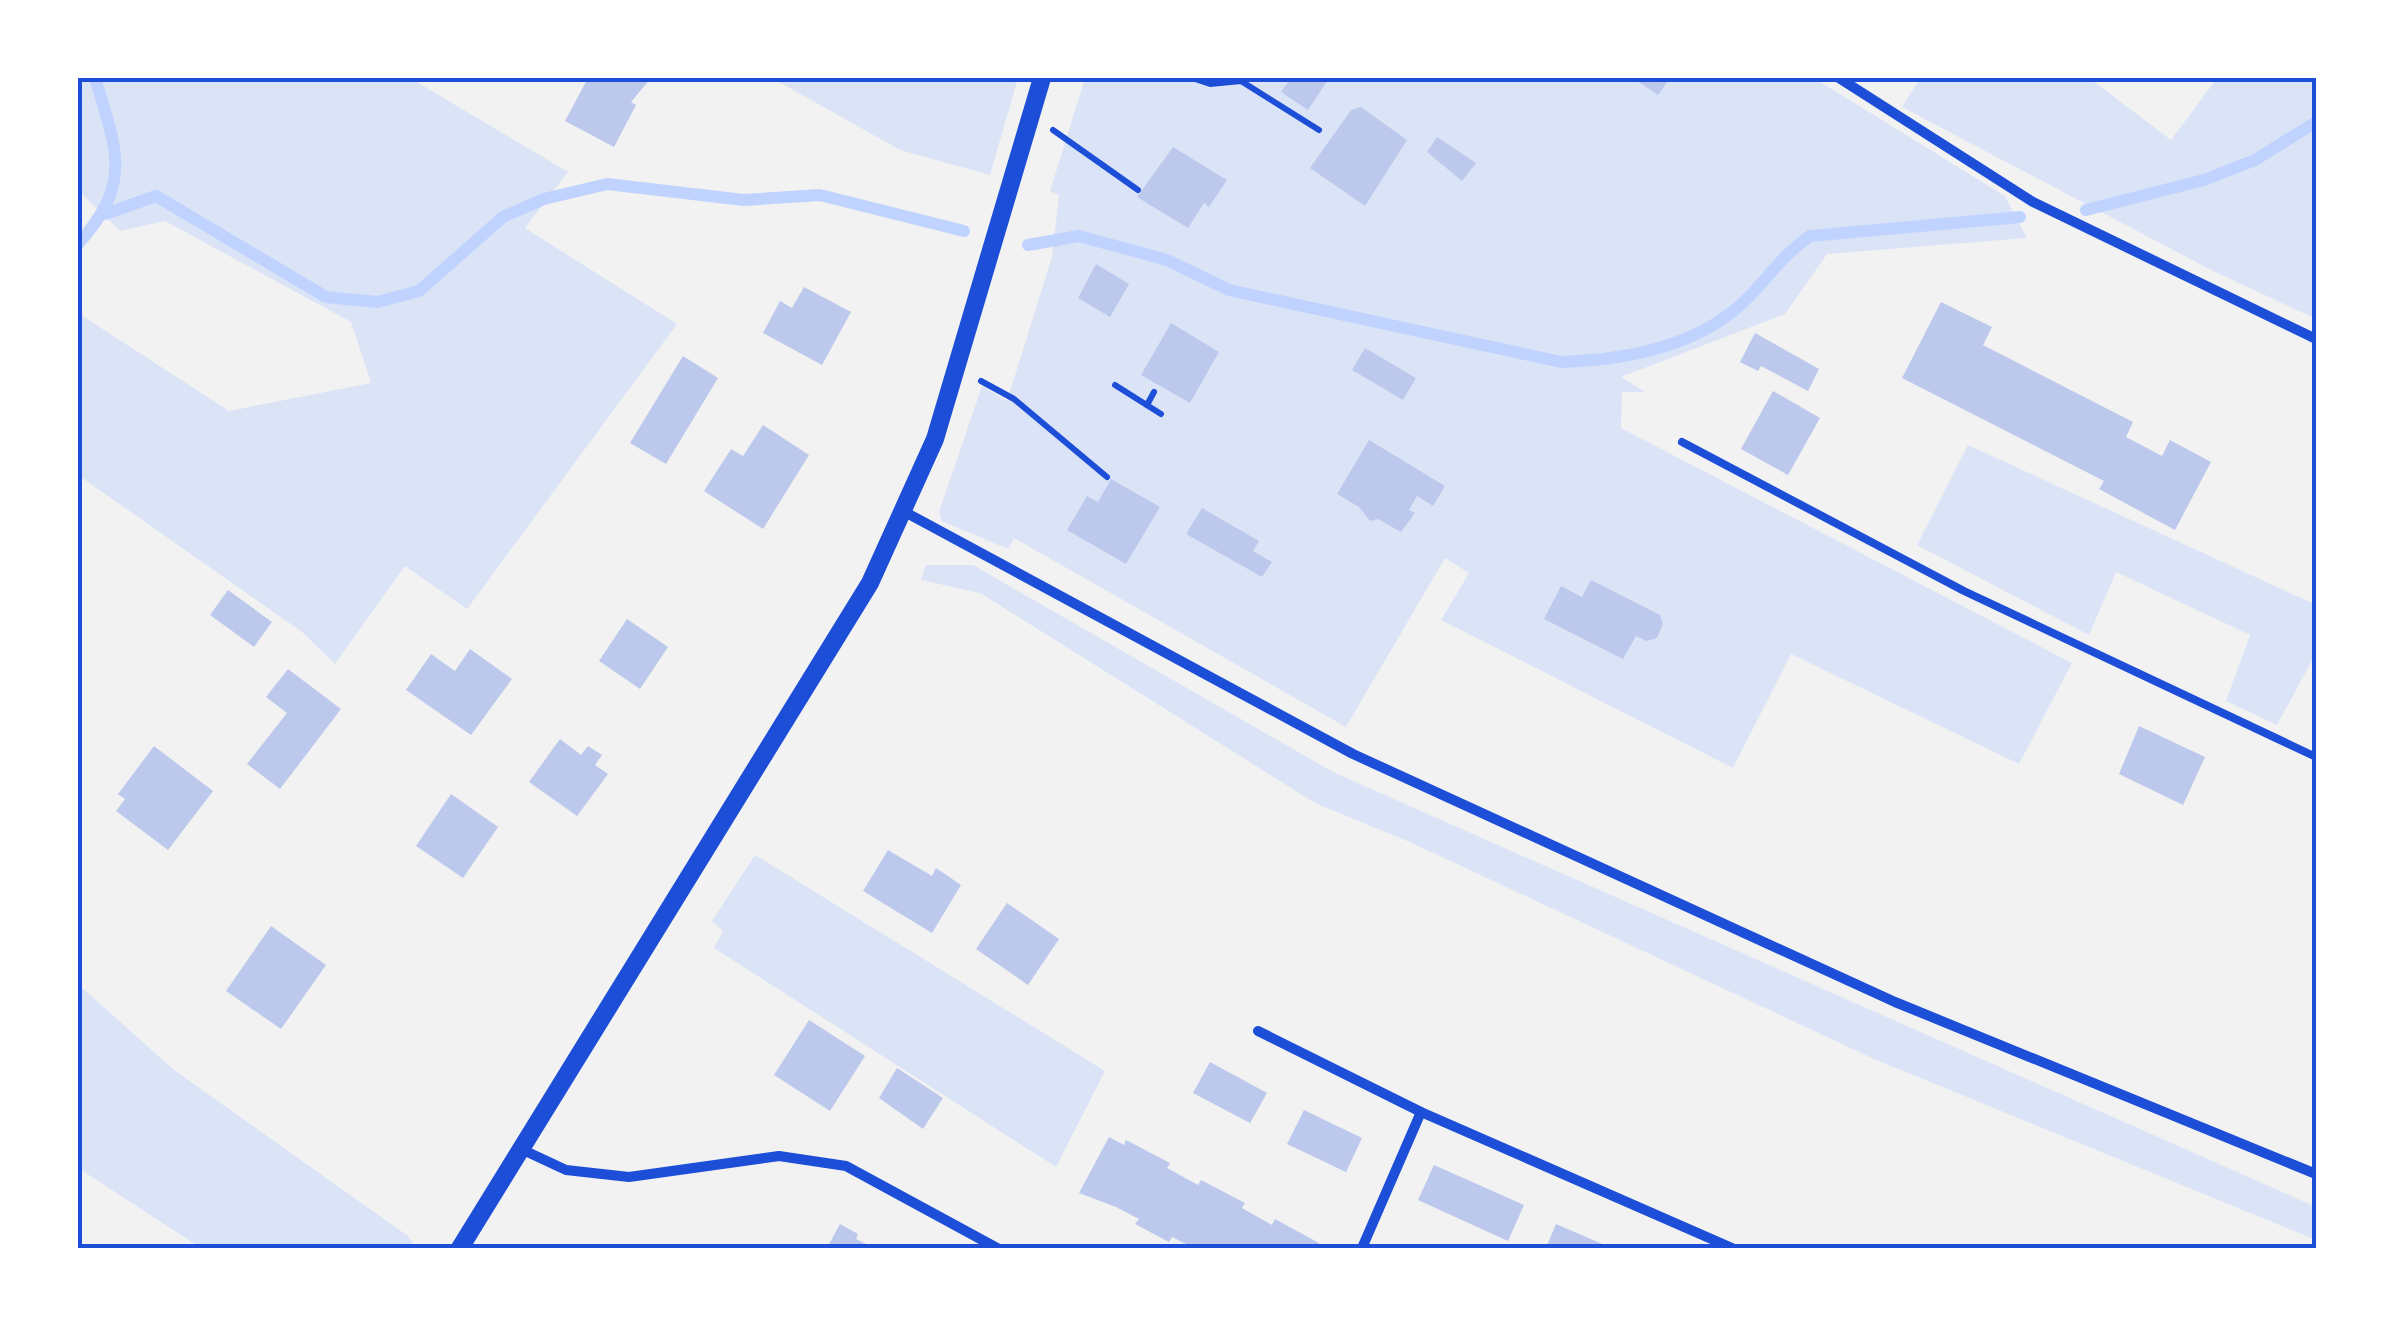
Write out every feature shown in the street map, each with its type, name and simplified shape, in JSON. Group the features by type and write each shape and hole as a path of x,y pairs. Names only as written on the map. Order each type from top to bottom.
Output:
{"street":[{"path":"460,1248 834,646 905,512 936,439 1042,78"},
{"path":"1839,78 2034,202 2316,339"},
{"path":"905,512 1352,754 1895,1002 2316,1174"},
{"path":"1258,1032 1421,1112 1732,1248"},
{"path":"1362,1248 1421,1112"},
{"path":"522,1149 566,1170 630,1177 779,1156 846,1166 997,1248"}],"lane":[{"path":"1682,442 1964,591 2316,758"}],"path":[{"path":"1192,78 1210,84 1241,81 1319,130"},
{"path":"1052,130 1138,190"},
{"path":"980,380 1014,399 1108,478"},
{"path":"1115,385 1161,414"},
{"path":"1146,405 1154,392"}],"shaded area":[{"path":"78,78 410,78 568,172 525,228 677,324 467,609 405,566 335,664 302,632 78,475 78,313 229,411 371,383 351,322 165,221 120,231 78,190 82,162"},
{"path":"772,78 1018,78 990,175 900,150"},
{"path":"1085,78 1102,82 1105,78 1814,78 2005,196 2027,238 1827,254 1785,314 1621,377 1645,392 1622,392 1621,428 2072,663 2019,764 1791,654 1733,768 1441,620 1469,573 1445,558 1346,727 1014,538 1008,549 942,521 939,512 982,386 1007,401 1052,257 1059,195 1050,191"},
{"path":"1920,78 2089,78 2171,140 2217,78 2316,78 2316,319 2211,270 1902,107"},
{"path":"1968,445 2314,604 2316,601 2316,653 2277,725 2226,701 2250,635 2116,572 2089,635 1917,545"},
{"path":"926,565 973,565 1333,772 2316,1207 2316,1240 1874,1059 1412,843 1315,803 980,593 921,580"},
{"path":"755,855 1105,1071 1056,1167 714,948 723,931 712,921"},
{"path":"78,984 174,1070 408,1236 416,1248 201,1248 78,1168"}],"building":[{"path":"588,78 651,78 631,102 636,105 614,147 565,121"},
{"path":"1291,78 1329,78 1308,110 1281,92"},
{"path":"1633,78 1670,78 1658,95"},
{"path":"1361,107 1407,140 1365,206 1310,168 1351,110"},
{"path":"1437,137 1476,163 1462,181 1427,152"},
{"path":"1173,147 1227,180 1209,207 1204,203 1188,228 1137,197"},
{"path":"1096,264 1129,284 1110,317 1078,298"},
{"path":"804,287 851,312 822,365 763,333 780,301 792,308"},
{"path":"1941,302 1992,327 1983,345 2133,422 2126,437 2162,456 2170,440 2211,462 2175,530 2099,489 2104,481 1902,378"},
{"path":"1171,323 1219,352 1190,403 1141,375"},
{"path":"1755,333 1819,369 1808,391 1761,366 1758,371 1740,362"},
{"path":"1365,348 1416,378 1403,400 1352,370"},
{"path":"683,356 718,378 666,464 630,443"},
{"path":"1773,391 1820,418 1788,475 1741,449"},
{"path":"763,425 809,455 763,529 704,491 731,449 743,456"},
{"path":"1369,440 1445,486 1433,506 1417,496 1409,510 1415,513 1401,532 1378,519 1370,521 1359,507 1337,494"},
{"path":"1111,479 1160,507 1126,564 1067,530 1087,496 1098,502"},
{"path":"1202,508 1259,541 1253,551 1272,562 1262,577 1186,534"},
{"path":"1591,580 1660,615 1663,624 1657,638 1647,641 1636,636 1623,659 1544,619 1561,586 1582,597"},
{"path":"228,590 272,622 254,647 210,615"},
{"path":"627,619 668,647 640,689 599,661"},
{"path":"470,649 512,679 471,735 406,690 431,654 455,671"},
{"path":"288,669 341,709 280,789 247,764 287,713 266,697"},
{"path":"2139,726 2205,757 2183,805 2119,774"},
{"path":"560,739 581,755 588,746 602,755 595,765 608,774 577,816 529,782"},
{"path":"154,746 213,791 168,850 116,811 125,799 118,794"},
{"path":"451,794 498,827 463,878 416,846"},
{"path":"888,850 932,876 936,868 961,885 932,933 863,891"},
{"path":"1007,903 1059,939 1028,985 976,949"},
{"path":"271,926 326,965 281,1029 226,991"},
{"path":"809,1020 865,1056 830,1111 774,1075"},
{"path":"1210,1062 1267,1093 1250,1123 1193,1093"},
{"path":"897,1068 943,1098 923,1129 879,1098"},
{"path":"1304,1110 1362,1138 1346,1172 1287,1144"},
{"path":"1109,1137 1124,1145 1126,1140 1170,1163 1167,1168 1198,1185 1201,1180 1245,1203 1242,1208 1272,1225 1275,1219 1319,1243 1316,1248 1194,1248 1172,1237 1169,1242 1135,1224 1139,1219 1079,1193"},
{"path":"1434,1165 1524,1205 1508,1241 1418,1200"},
{"path":"840,1224 858,1234 856,1239 874,1248 827,1248"},
{"path":"1556,1224 1600,1243 1612,1248 1546,1248"}],"waterway":[{"path":"78,244 107,203 115,166 114,147 95,78"},
{"path":"2086,210 2204,180 2255,160 2316,122"},
{"path":"105,214 156,196 326,297 377,302 419,291 503,217 544,199 607,184 744,200 820,195 964,231"},
{"path":"1028,245 1079,236 1167,260 1229,290 1561,362 1631,355 1699,333 1738,307 1810,236 2020,217"}]}
